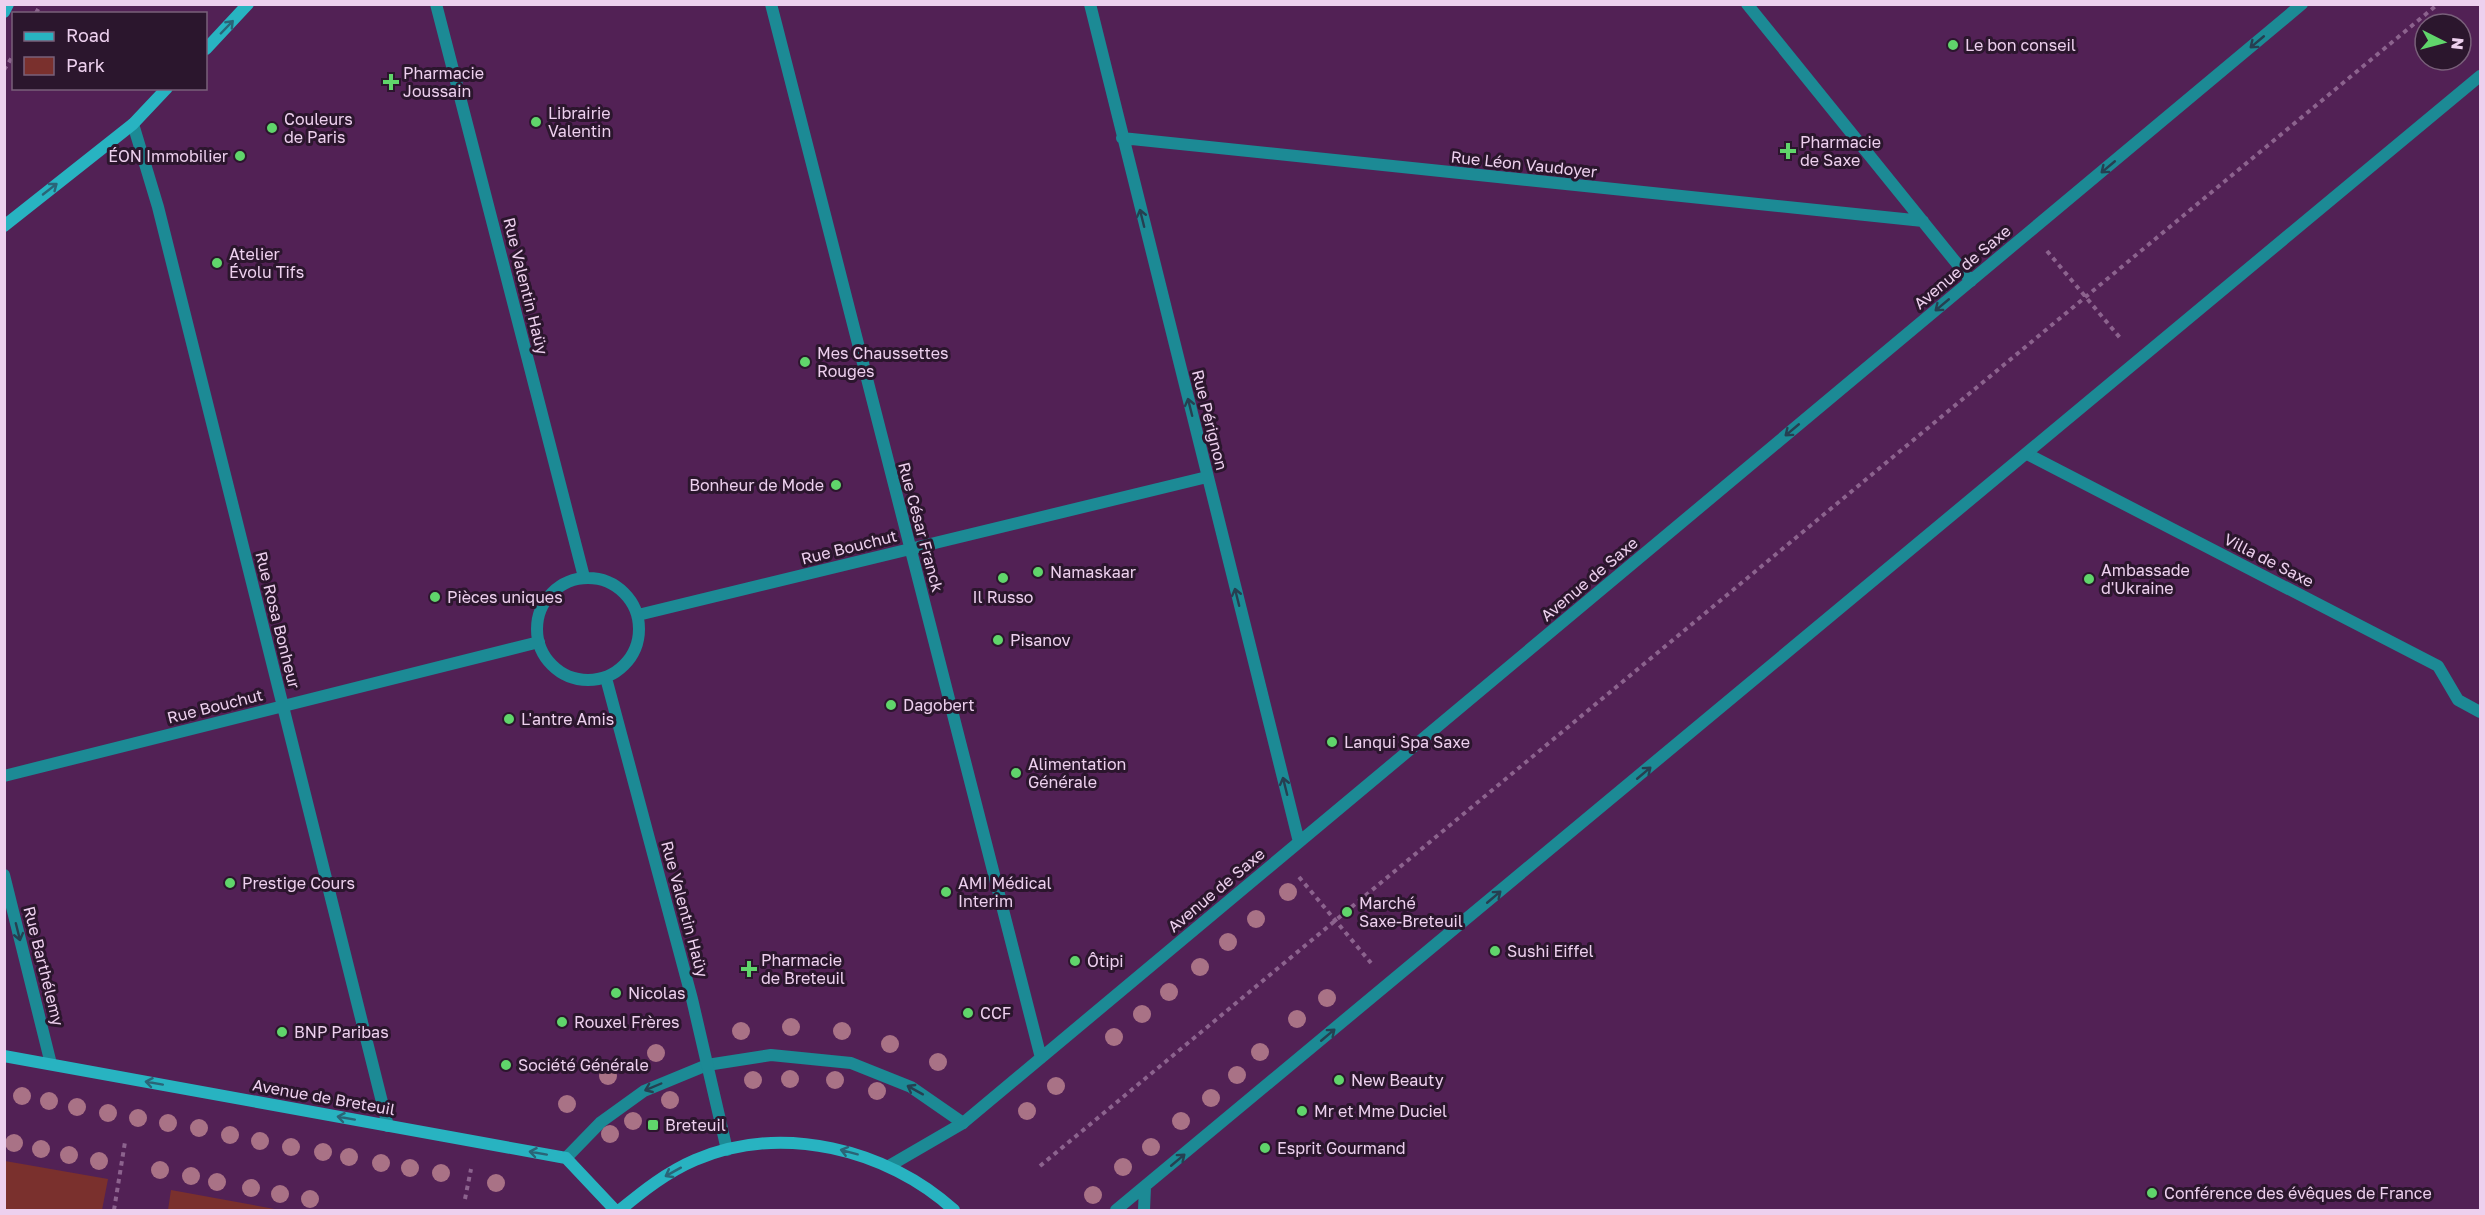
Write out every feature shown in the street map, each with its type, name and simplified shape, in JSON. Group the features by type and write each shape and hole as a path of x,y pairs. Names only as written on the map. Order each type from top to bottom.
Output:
{"street":[{"path":"4,12 8,4"},
{"path":"207,48 248,4"},
{"name":"Rue César Franck","path":"771,4 1041,1058"},
{"name":"Rue Pérignon","path":"1090,4 1299,842"},
{"path":"1747,4 1971,281"},
{"name":"Avenue de Saxe","path":"889,1166 963,1123 2302,4"},
{"name":"Rue Valentin Haüy","path":"437,5 584,577"},
{"path":"1116,1210 2481,76"},
{"path":"4,226 133,124 165,90"},
{"name":"Rue Rosa Bonheur","path":"133,124 158,207 388,1126"},
{"name":"Rue Léon Vaudoyer","path":"1122,138 1923,221"},
{"name":"Villa de Saxe","path":"2026,454 2438,666 2458,700 2481,712"},
{"name":"Rue Bouchut","path":"638,615 1207,477"},
{"path":"584,577 605,580 621,588 631,599 638,615 638,639 632,656 624,666 606,678 582,680 566,675 546,658 539,642 537,620 543,603 552,592 567,581 584,577"},
{"name":"Rue Bouchut","path":"4,776 539,642"},
{"name":"Rue Valentin Haüy","path":"606,678 728,1150"},
{"name":"Rue Barthélemy","path":"4,875 51,1064"},
{"path":"954,1210 933,1191 889,1166 850,1152 810,1144 768,1144 728,1150 697,1160 670,1173 618,1210 566,1158 601,1122 644,1091 707,1065 771,1055 851,1063 912,1087 963,1123"},
{"name":"Avenue de Breteuil","path":"4,1056 566,1158"},
{"path":"1144,1210 1145,1186"}],"path":[{"path":"1040,1166 2438,4"},
{"path":"4,70 12,57"},
{"path":"2045,248 2128,346"},
{"path":"1296,874 1378,970"},
{"path":"114,1210 125,1142"},
{"path":"465,1199 471,1169"}],"green space":[{"path":"5,1161 108,1179 102,1210 5,1210"},
{"path":"171,1190 280,1210 168,1210"}],"place":[{"name":"Le bon conseil","path":"1953,45"},
{"name":"Pharmacie Joussain","path":"391,82"},
{"name":"Librairie Valentin","path":"536,122"},
{"name":"Couleurs de Paris","path":"272,128"},
{"name":"Pharmacie de Saxe","path":"1788,151"},
{"name":"ÉON Immobilier","path":"240,156"},
{"name":"Atelier Évolu Tifs","path":"217,263"},
{"name":"Mes Chaussettes Rouges","path":"805,362"},
{"name":"Bonheur de Mode","path":"836,485"},
{"name":"Namaskaar","path":"1038,572"},
{"name":"Il Russo","path":"1003,578"},
{"name":"Ambassade d'Ukraine","path":"2089,579"},
{"name":"Pièces uniques","path":"435,597"},
{"name":"Pisanov","path":"998,640"},
{"name":"Dagobert","path":"891,705"},
{"name":"L'antre Amis","path":"509,719"},
{"name":"Lanqui Spa Saxe","path":"1332,742"},
{"name":"Alimentation Générale","path":"1016,773"},
{"name":"Prestige Cours","path":"230,883"},
{"name":"AMI Médical Interim","path":"946,892"},
{"name":"Marché Saxe-Breteuil","path":"1347,912"},
{"name":"Sushi Eiffel","path":"1495,951"},
{"name":"Ôtipi","path":"1075,961"},
{"name":"Pharmacie de Breteuil","path":"749,969"},
{"name":"Nicolas","path":"616,993"},
{"name":"CCF","path":"968,1013"},
{"name":"Rouxel Frères","path":"562,1022"},
{"name":"BNP Paribas","path":"282,1032"},
{"name":"Société Générale","path":"506,1065"},
{"name":"New Beauty","path":"1339,1080"},
{"name":"Mr et Mme Duciel","path":"1302,1111"},
{"name":"Breteuil","path":"653,1125"},
{"name":"Esprit Gourmand","path":"1265,1148"},
{"name":"Conférence des évêques de France","path":"2152,1193"}]}
